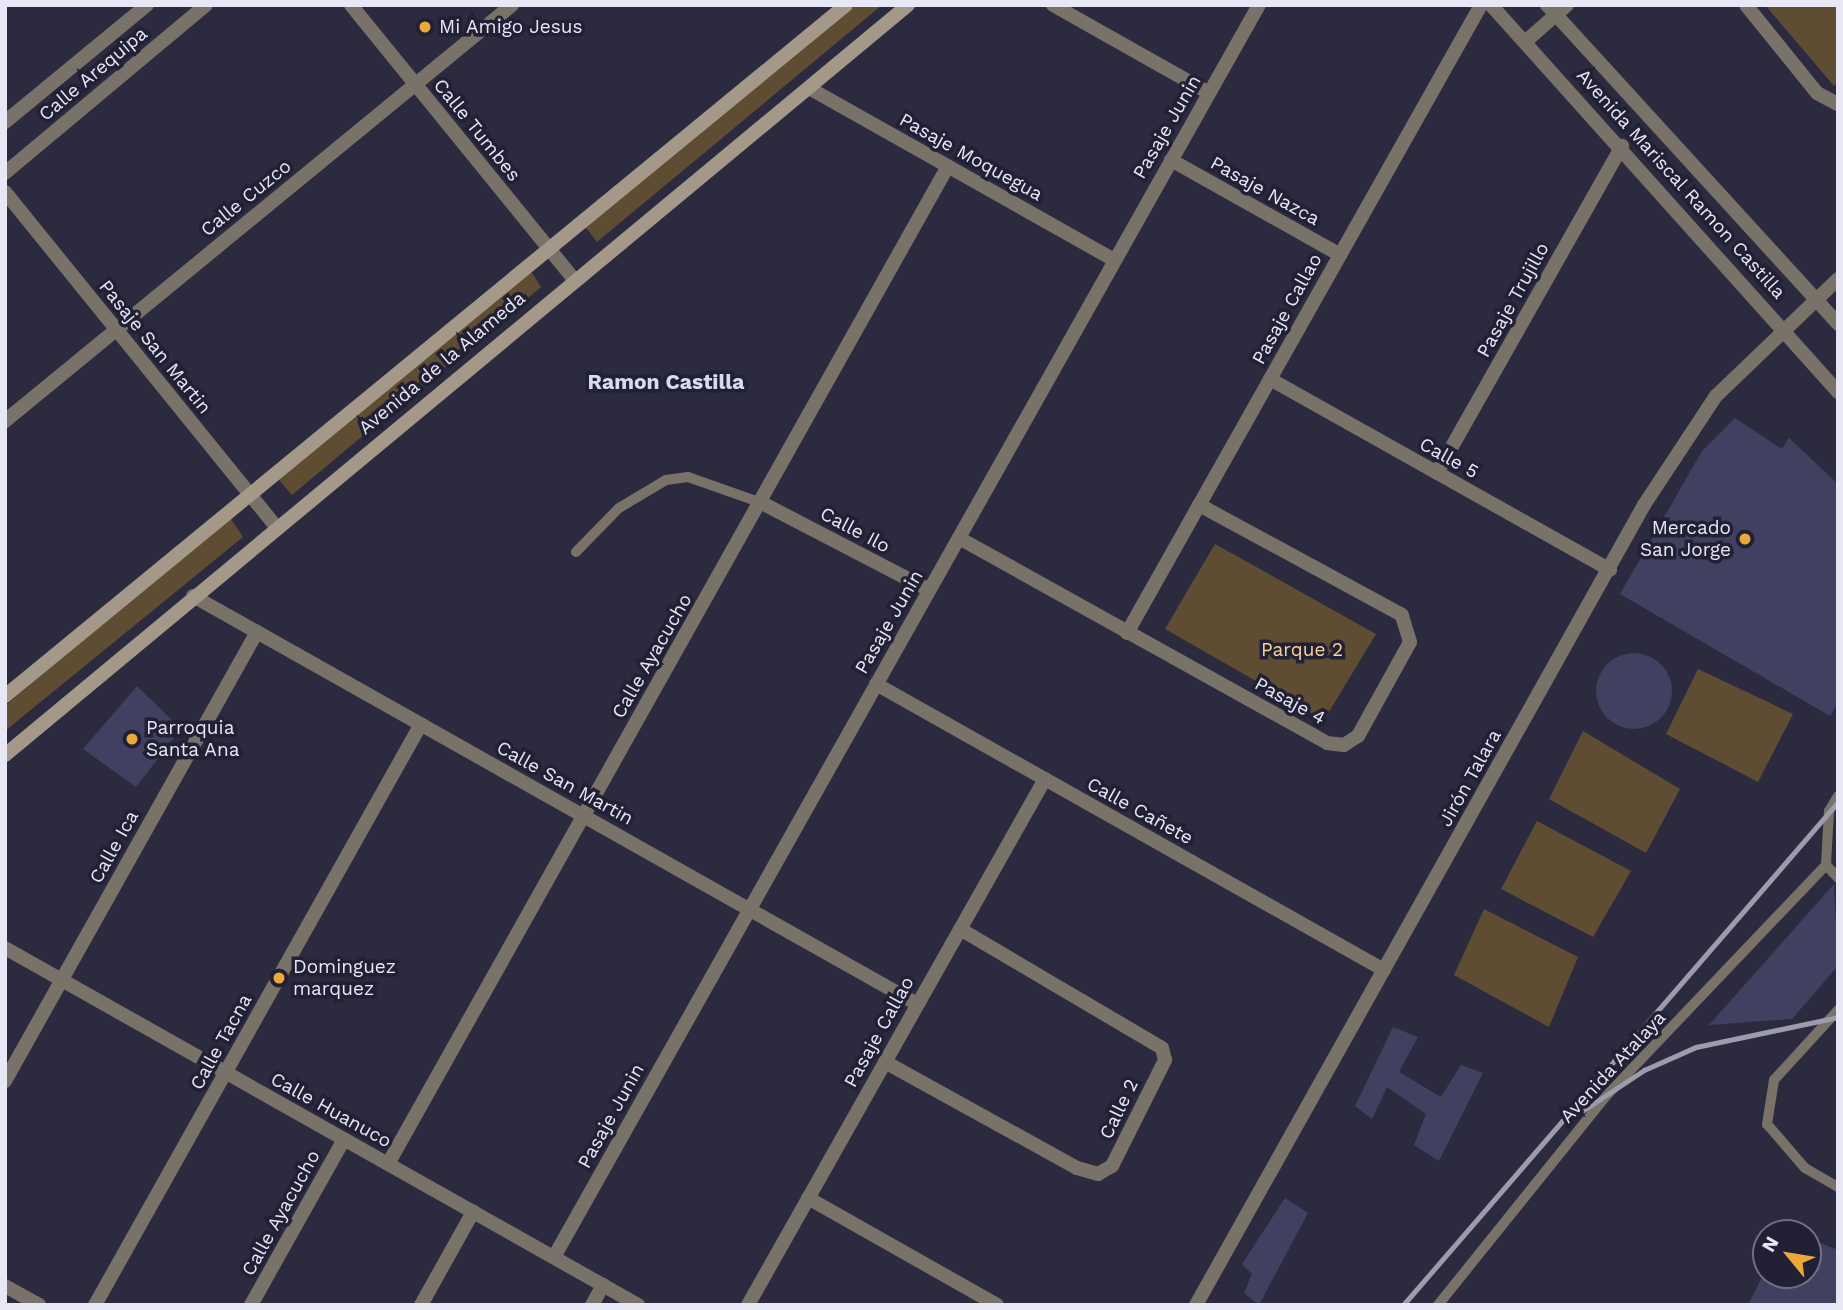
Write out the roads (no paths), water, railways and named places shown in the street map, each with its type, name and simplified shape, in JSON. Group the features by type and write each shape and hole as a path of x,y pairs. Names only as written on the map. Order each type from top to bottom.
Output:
{"street":[{"name":"Calle Arequipa","path":"5,122 147,5"},
{"name":"Calle Arequipa","path":"5,173 206,5"},
{"name":"Calle Tumbes","path":"351,5 574,279"},
{"name":"Calle Cuzco","path":"5,421 512,5"},
{"name":"Avenida de la Alameda","path":"5,755 275,526 908,5"},
{"path":"1053,5 1209,93"},
{"name":"Pasaje Junin","path":"554,1257 1113,259 1259,5"},
{"name":"Pasaje Callao","path":"1128,632 1481,5"},
{"name":"Avenida Mariscal Ramon Castilla","path":"1491,5 1622,146 1784,327 1838,392"},
{"path":"1746,5 1817,93 1838,104"},
{"name":"Avenida de la Alameda","path":"5,696 838,8"},
{"path":"1525,42 1557,9"},
{"name":"Avenida Mariscal Ramon Castilla","path":"1557,9 1838,324"},
{"name":"Pasaje Moquegua","path":"809,88 1113,259"},
{"name":"Pasaje Trujillo","path":"1437,473 1622,146"},
{"name":"Pasaje Nazca","path":"1171,160 1340,255"},
{"name":"Calle Ayacucho","path":"388,1164 762,503 948,166"},
{"name":"Pasaje San Martin","path":"5,192 275,526"},
{"name":"Jirón Talara","path":"1196,1305 1610,570 1716,396 1784,327 1838,279"},
{"name":"Calle 5","path":"1270,379 1610,570"},
{"name":"Calle Ilo","path":"762,503 929,590"},
{"name":"Pasaje 4","path":"959,538 1327,743 1345,745 1358,736 1410,642 1402,615 1199,505"},
{"name":"Calle San Martin","path":"194,596 917,1004"},
{"name":"Calle Ica","path":"5,1081 257,632"},
{"name":"Calle Cañete","path":"876,684 1384,970"},
{"name":"Calle Tacna","path":"95,1305 421,724"},
{"name":"Pasaje Callao","path":"748,1305 1045,779"},
{"name":"Calle 2","path":"886,1062 1077,1168 1098,1174 1112,1166 1165,1060 1162,1048 960,929"},
{"name":"Calle Huanuco","path":"5,948 638,1305"},
{"name":"Calle Ayacucho","path":"251,1305 344,1139"},
{"path":"808,1198 997,1305"},
{"path":"421,1305 473,1212"},
{"path":"592,1305 603,1285"},
{"path":"5,1286 39,1305"}],"lane":[{"path":"576,552 619,508 666,480 688,477 762,503"},
{"path":"1837,876 1826,865 1829,811 1838,796"},
{"name":"Avenida Atalaya","path":"1438,1305 1607,1095 1826,865"},
{"path":"1838,1010 1774,1080 1768,1124 1805,1168 1838,1186"}],"railway":[{"path":"1403,1305 1838,802"},
{"path":"1576,1115 1644,1070 1696,1047 1838,1017"}],"place":[{"name":"Mi Amigo Jesus","path":"425,27"},
{"name":"Mercado San Jorge","path":"1745,539"},
{"name":"Parroquia Santa Ana","path":"132,739"},
{"name":"Dominguez marquez","path":"279,978"}],"district":[{"name":"Ramon Castilla","path":"666,382"}],"park label":[{"name":"Parque 2","path":"1302,650"}]}
